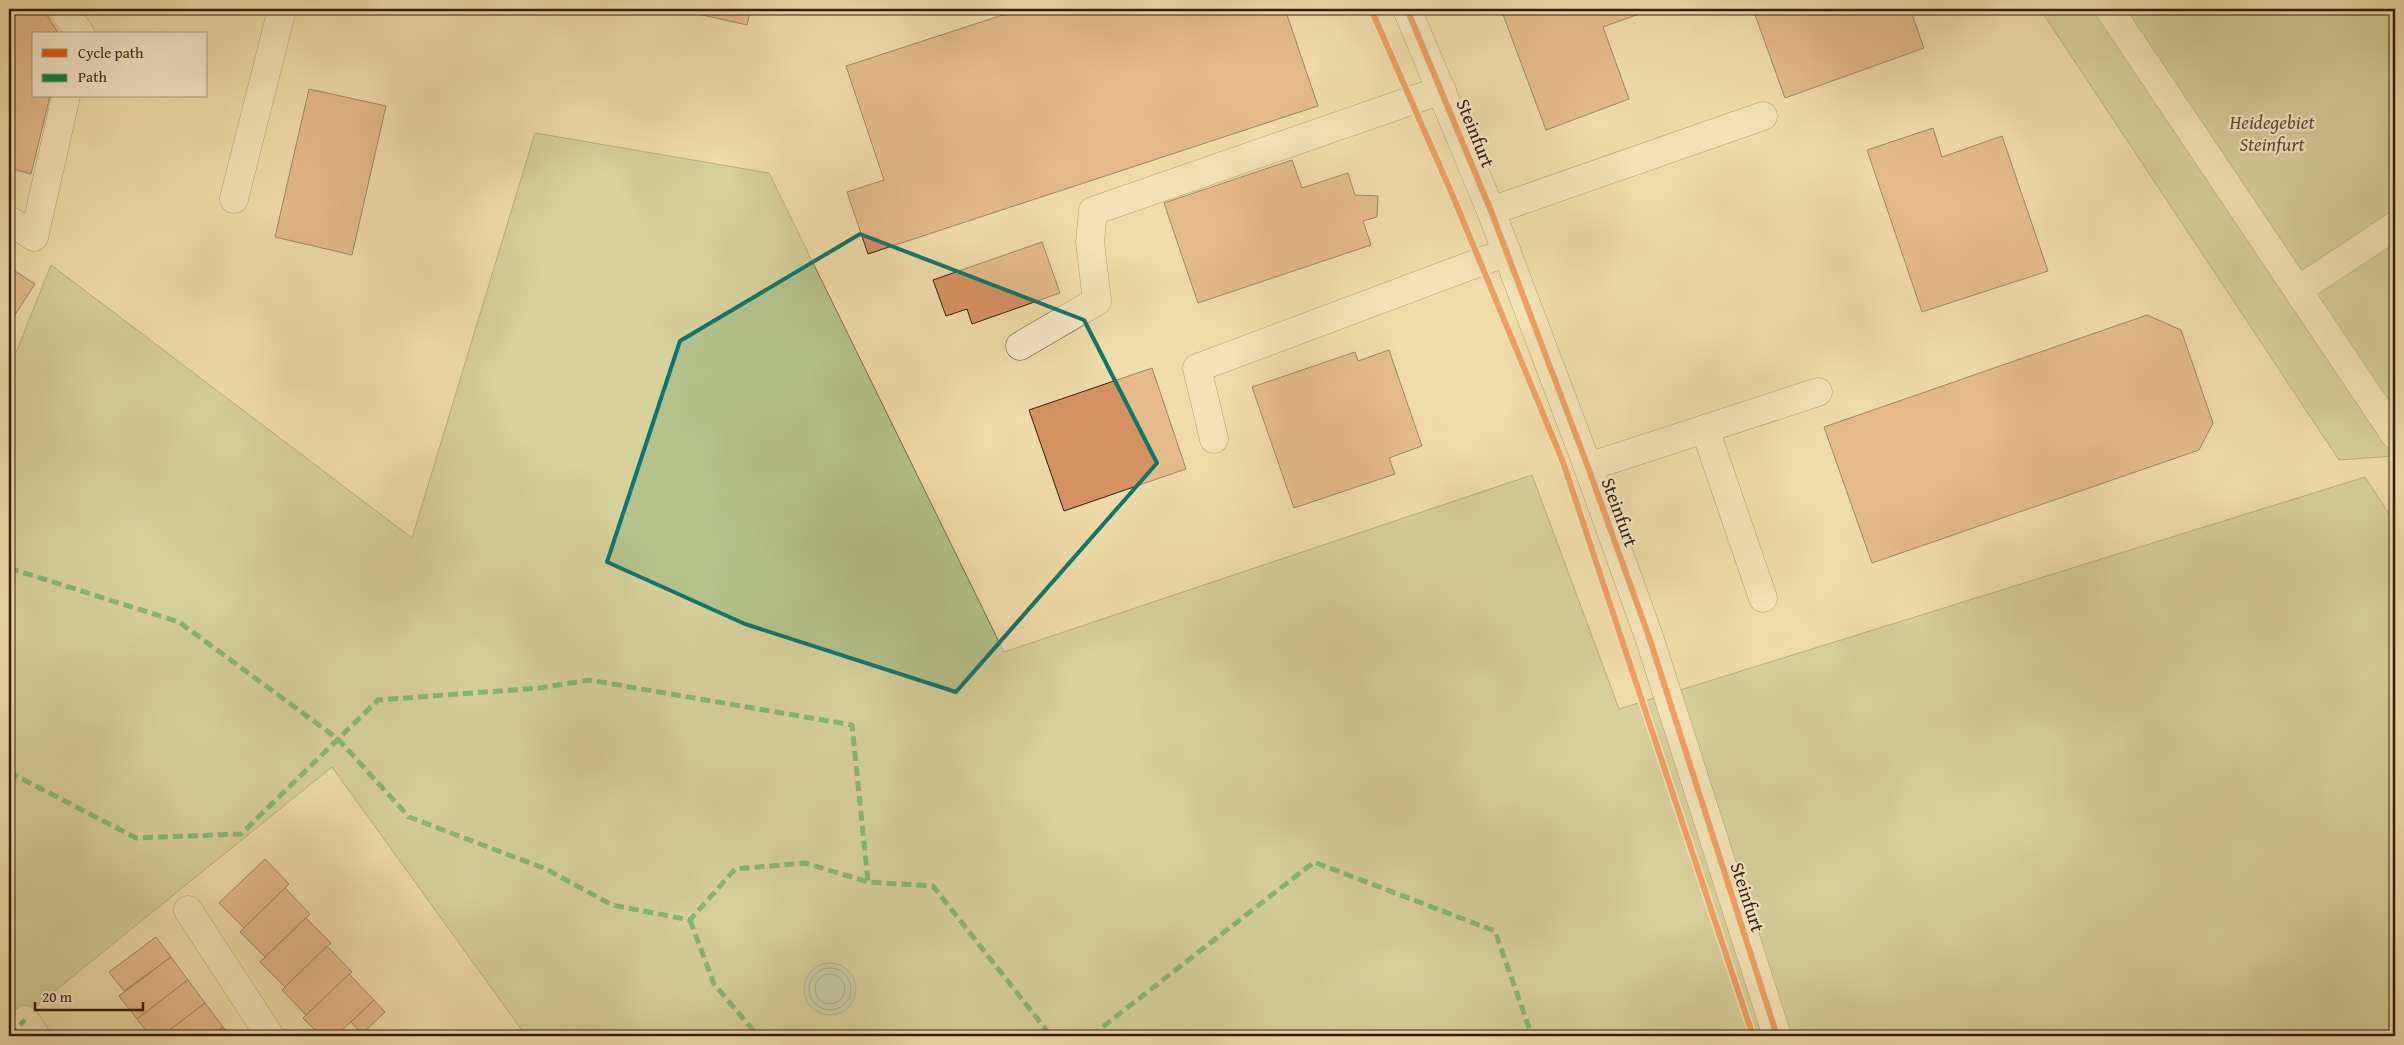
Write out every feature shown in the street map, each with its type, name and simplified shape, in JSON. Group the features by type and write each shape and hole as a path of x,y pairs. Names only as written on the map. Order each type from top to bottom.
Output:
{"street":[{"path":"62,9 79,32"},
{"path":"234,199 282,9"},
{"name":"Steinfurt","path":"1407,9 1491,211 1588,467 1649,637 1777,1036"},
{"path":"2109,9 2395,435"},
{"path":"1020,346 1097,301 1090,242 1092,211 1442,90"},
{"path":"9,220 34,238 66,98"},
{"path":"1491,211 1763,116"},
{"path":"2298,290 2395,226"},
{"path":"1214,439 1197,368 1507,252"},
{"path":"1588,467 1818,392"},
{"path":"1705,429 1763,598"},
{"path":"188,910 270,1036"}],"highlighted area":[{"path":"860,234 1084,320 1157,463 956,692 745,624 607,562 680,341"}],"green space":[{"name":"Heidegebiet Steinfurt","path":"2040,9 2395,9 2395,456 2339,460"},
{"path":"535,133 769,173 1004,652 1532,475 1619,709 2365,477 2395,523 2395,1036 526,1036 332,767 9,1028 9,370 51,265 412,538"}],"water":[{"path":"830,963 844,967 852,975 856,989 852,1003 844,1011 830,1015 816,1011 808,1003 804,989 808,975 816,967"}],"building":[{"path":"9,9 43,9 58,32 32,32 32,98 50,98 31,174 9,168"},
{"path":"676,9 751,9 747,25"},
{"path":"1021,9 1285,9 1318,106 868,254 847,192 884,180 846,66"},
{"path":"1501,9 1653,9 1603,27 1629,99 1546,130"},
{"path":"1753,9 1910,9 1924,48 1785,98"},
{"path":"309,89 386,106 352,255 275,237"},
{"path":"1933,128 1942,157 2002,136 2048,271 1922,312 1867,150"},
{"path":"1292,160 1302,188 1348,173 1355,195 1378,196 1377,217 1363,221 1371,245 1198,303 1164,203"},
{"path":"1042,242 1060,293 972,324 967,309 946,316 933,280"},
{"path":"9,267 35,284 9,324"},
{"path":"2147,315 2181,330 2213,423 2199,450 1872,563 1824,427"},
{"path":"1389,350 1422,446 1389,458 1395,474 1294,508 1252,387 1355,352 1358,361"},
{"path":"1152,368 1186,469 1064,511 1029,410"},
{"path":"265,859 289,884 244,928 219,903"},
{"path":"285,888 310,914 265,957 240,932"},
{"path":"306,918 331,943 285,987 260,962"},
{"path":"156,937 171,957 124,991 109,972"},
{"path":"327,946 352,972 306,1015 282,990"},
{"path":"171,957 188,980 137,1019 119,996"},
{"path":"349,974 374,1000 336,1036 321,1036 303,1018"},
{"path":"188,980 205,1003 162,1036 150,1036 137,1019"},
{"path":"374,1000 385,1012 362,1034 351,1022"},
{"path":"205,1003 223,1027 211,1036 162,1036"},
{"path":"223,1027 230,1036 211,1036"}],"marked path":[{"path":"9,568 179,622 338,739 409,817 546,869 612,905 690,920 735,869 805,863 868,882 933,886 1051,1036"},
{"path":"9,772 136,838 241,834 378,700 540,688 589,680 852,725 868,882"},
{"path":"1091,1036 1314,862 1495,931 1532,1036"},
{"path":"690,920 714,984 758,1036"},
{"path":"9,1035 25,1020"}],"cycle path":[{"path":"1371,9 1452,194 1563,462 1753,1036"},
{"path":"1407,9 1491,211 1588,467 1649,637 1777,1036"}]}
